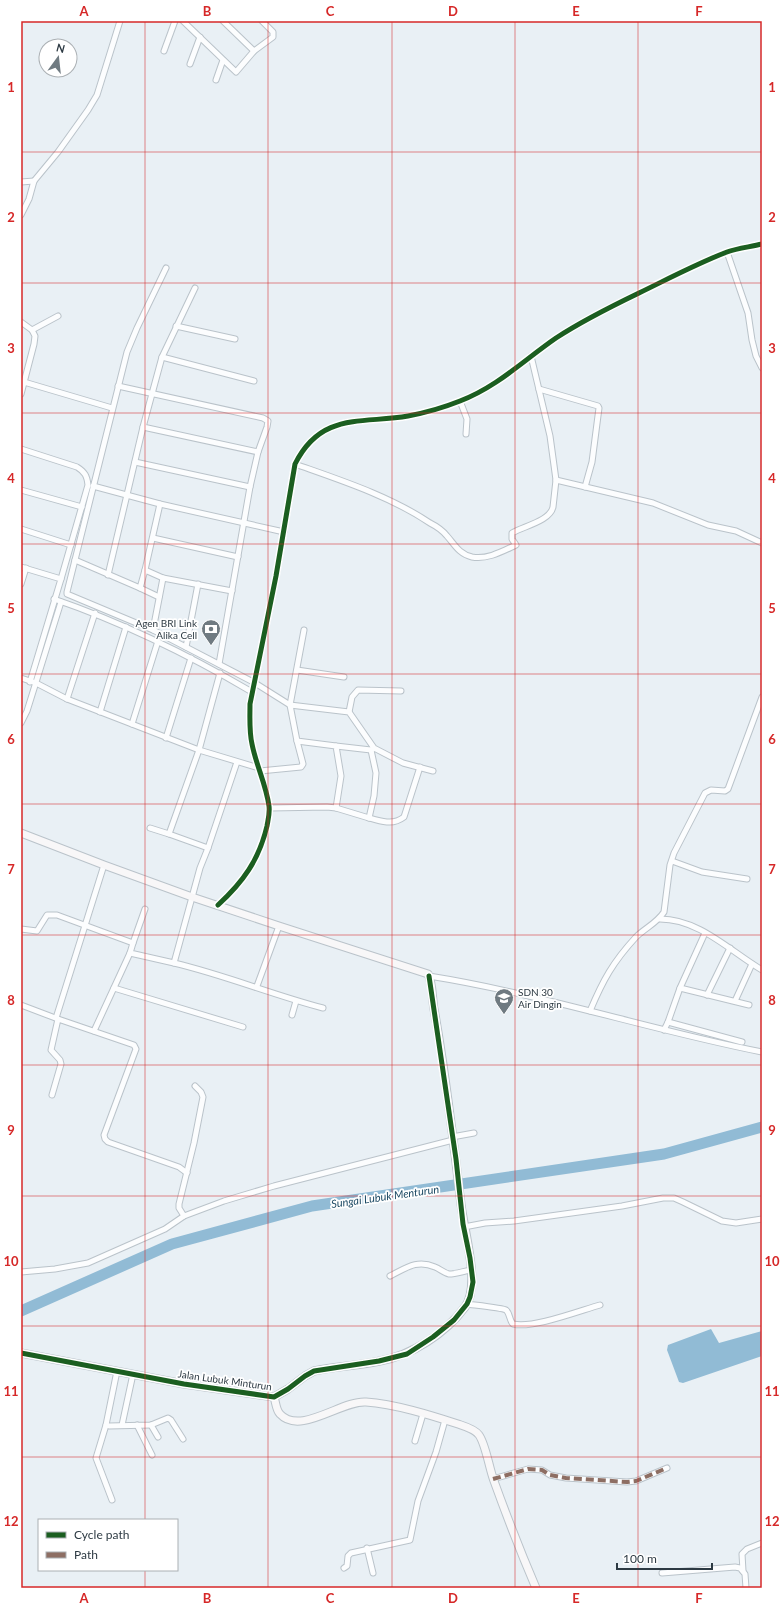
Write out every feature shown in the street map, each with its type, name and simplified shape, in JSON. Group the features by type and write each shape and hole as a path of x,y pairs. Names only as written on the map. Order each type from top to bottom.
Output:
{"street":[{"path":"21,215 29,199 34,181 58,152 97,95 120,21"},
{"path":"164,51 175,21"},
{"path":"183,21 236,72 254,51 273,37 273,32 262,21"},
{"path":"223,21 254,51"},
{"path":"190,64 200,37"},
{"path":"216,80 223,60"},
{"path":"21,182 34,181"},
{"path":"218,905 233,892 252,867 263,843 270,808 252,744 249,723 252,692 284,532 295,464 302,449 321,432 349,421 408,416 460,401 497,383 531,356 599,312 694,266 727,252 762,244"},
{"path":"727,252 748,313 756,356 762,368"},
{"path":"166,268 131,339 112,408 67,594 153,630 255,683 290,705 349,712"},
{"path":"108,575 126,495 162,357 194,288"},
{"path":"32,330 58,316"},
{"path":"21,322 32,330 35,336 21,394"},
{"path":"176,326 235,339"},
{"path":"295,464 367,490 418,516 447,535 459,551 472,557 480,558 516,545 512,539 512,533 550,514 553,507 556,480 550,436 531,356"},
{"path":"162,357 254,381"},
{"path":"24,382 112,408"},
{"path":"118,386 266,419 268,424 258,452 250,487 219,664"},
{"path":"539,389 596,404 599,408 592,462 585,487"},
{"path":"460,401 467,419 466,434"},
{"path":"143,427 258,452"},
{"path":"21,450 83,471 87,476 88,485 54,599 27,711 21,723"},
{"path":"135,462 250,487"},
{"path":"556,480 653,503 708,524 736,531 762,543"},
{"path":"93,486 160,504 284,532"},
{"path":"21,490 82,507"},
{"path":"140,588 160,504"},
{"path":"21,529 71,545"},
{"path":"153,538 238,557"},
{"path":"75,560 159,597"},
{"path":"21,584 23,567 61,579"},
{"path":"145,570 163,578 232,590"},
{"path":"153,630 163,578"},
{"path":"186,647 198,584"},
{"path":"54,599 95,614 158,641 220,673 252,692"},
{"path":"33,683 61,602"},
{"path":"68,699 95,614"},
{"path":"100,712 126,627"},
{"path":"21,678 68,699 166,738 259,770 301,767 303,764 290,705 304,630"},
{"path":"132,724 158,641"},
{"path":"166,738 191,658"},
{"path":"297,670 344,677"},
{"path":"169,834 199,750 220,673"},
{"path":"369,818 374,796 376,773 373,749 349,712 352,697 354,692 358,690 401,691"},
{"path":"590,1011 600,987 613,964 638,935 660,919 666,905 672,861 680,839 705,793 711,790 725,791 728,789 762,697"},
{"path":"297,741 373,749 403,763 433,771"},
{"path":"336,746 341,776 336,808"},
{"path":"174,963 200,868 237,762"},
{"path":"270,808 327,807 336,808 390,823 398,821 404,817 420,767"},
{"path":"150,828 208,848"},
{"path":"21,833 104,865 192,896 279,926 425,972 430,976 472,983 664,1030 762,1052"},
{"path":"672,861 702,872 747,879"},
{"path":"52,1095 61,1064 60,1060 51,1050 57,1019 104,865"},
{"path":"94,1031 130,953 145,909"},
{"path":"21,929 35,932 50,914 85,924 133,943"},
{"path":"660,919 672,919 687,923 730,948 762,970"},
{"path":"257,986 279,926"},
{"path":"664,1030 680,988 705,933"},
{"path":"706,994 730,948"},
{"path":"130,953 174,963 257,986 296,1001 323,1008"},
{"path":"735,1001 752,964"},
{"name":"Jalan Lubuk Minturun","path":"21,1353 191,1385 274,1397 314,1371 379,1361 407,1354 433,1337 454,1320 467,1304 473,1282 463,1224 430,976"},
{"path":"114,988 243,1027"},
{"path":"680,988 749,1005"},
{"path":"292,1015 296,1001"},
{"path":"21,1005 57,1019 132,1044 136,1048 104,1135 105,1139 108,1142 179,1167 187,1173"},
{"path":"668,1022 742,1042"},
{"path":"184,1216 179,1204 187,1173 202,1097 201,1092 195,1086"},
{"path":"21,1272 62,1268 88,1263 165,1229 184,1216 224,1201 274,1186 474,1133"},
{"path":"463,1224 514,1221 622,1206 664,1198 674,1198 722,1221 741,1222 762,1219"},
{"path":"390,1276 410,1265 417,1263 434,1266 445,1273 450,1274 471,1270"},
{"path":"467,1304 503,1309 508,1313 509,1319 513,1324 519,1326 531,1325 600,1305"},
{"path":"112,1500 96,1458 106,1425 117,1371"},
{"path":"122,1425 133,1374"},
{"path":"274,1397 277,1410 280,1414 284,1417 300,1421 316,1418 353,1404 364,1402 445,1420 471,1429 479,1434 493,1479 536,1588"},
{"path":"415,1441 423,1414"},
{"path":"106,1425 152,1425 170,1418 183,1439"},
{"path":"344,1568 348,1564 350,1554 367,1548 410,1540 418,1501 436,1452 445,1420"},
{"path":"137,1425 152,1456"},
{"path":"152,1425 158,1437"},
{"path":"493,1479 528,1469 542,1470 550,1475 566,1478 627,1482 667,1468"},
{"path":"746,1588 742,1554 747,1550 762,1544"},
{"path":"367,1548 373,1573"},
{"path":"662,1573 729,1566 735,1566 743,1571"}],"water":[{"path":"711,1329 719,1343 762,1331 762,1356 683,1383 679,1382 667,1350 668,1345"}],"waterway":[{"name":"Sungai Lubuk Menturun","path":"21,1311 172,1244 312,1206 664,1154 762,1127"}],"marked path":[{"path":"493,1479 528,1469 542,1470 550,1475 566,1478 627,1482 636,1481 667,1468"}],"cycle path":[{"path":"218,905 235,888 249,870 255,860 267,826 269,806 266,790 251,739 250,704 276,576 295,464 305,447 317,436 330,428 358,421 414,415 460,401 498,381 556,338 596,314 716,257 731,251 762,244"},
{"path":"21,1353 184,1384 274,1397 314,1371 379,1361 407,1354 433,1337 454,1320 467,1304 473,1282 463,1224 456,1159 429,976"}],"place":[{"name":"Agen BRI Link Alika Cell","path":"211,646"},
{"name":"SDN 30 Air Dingin","path":"504,1015"}]}
